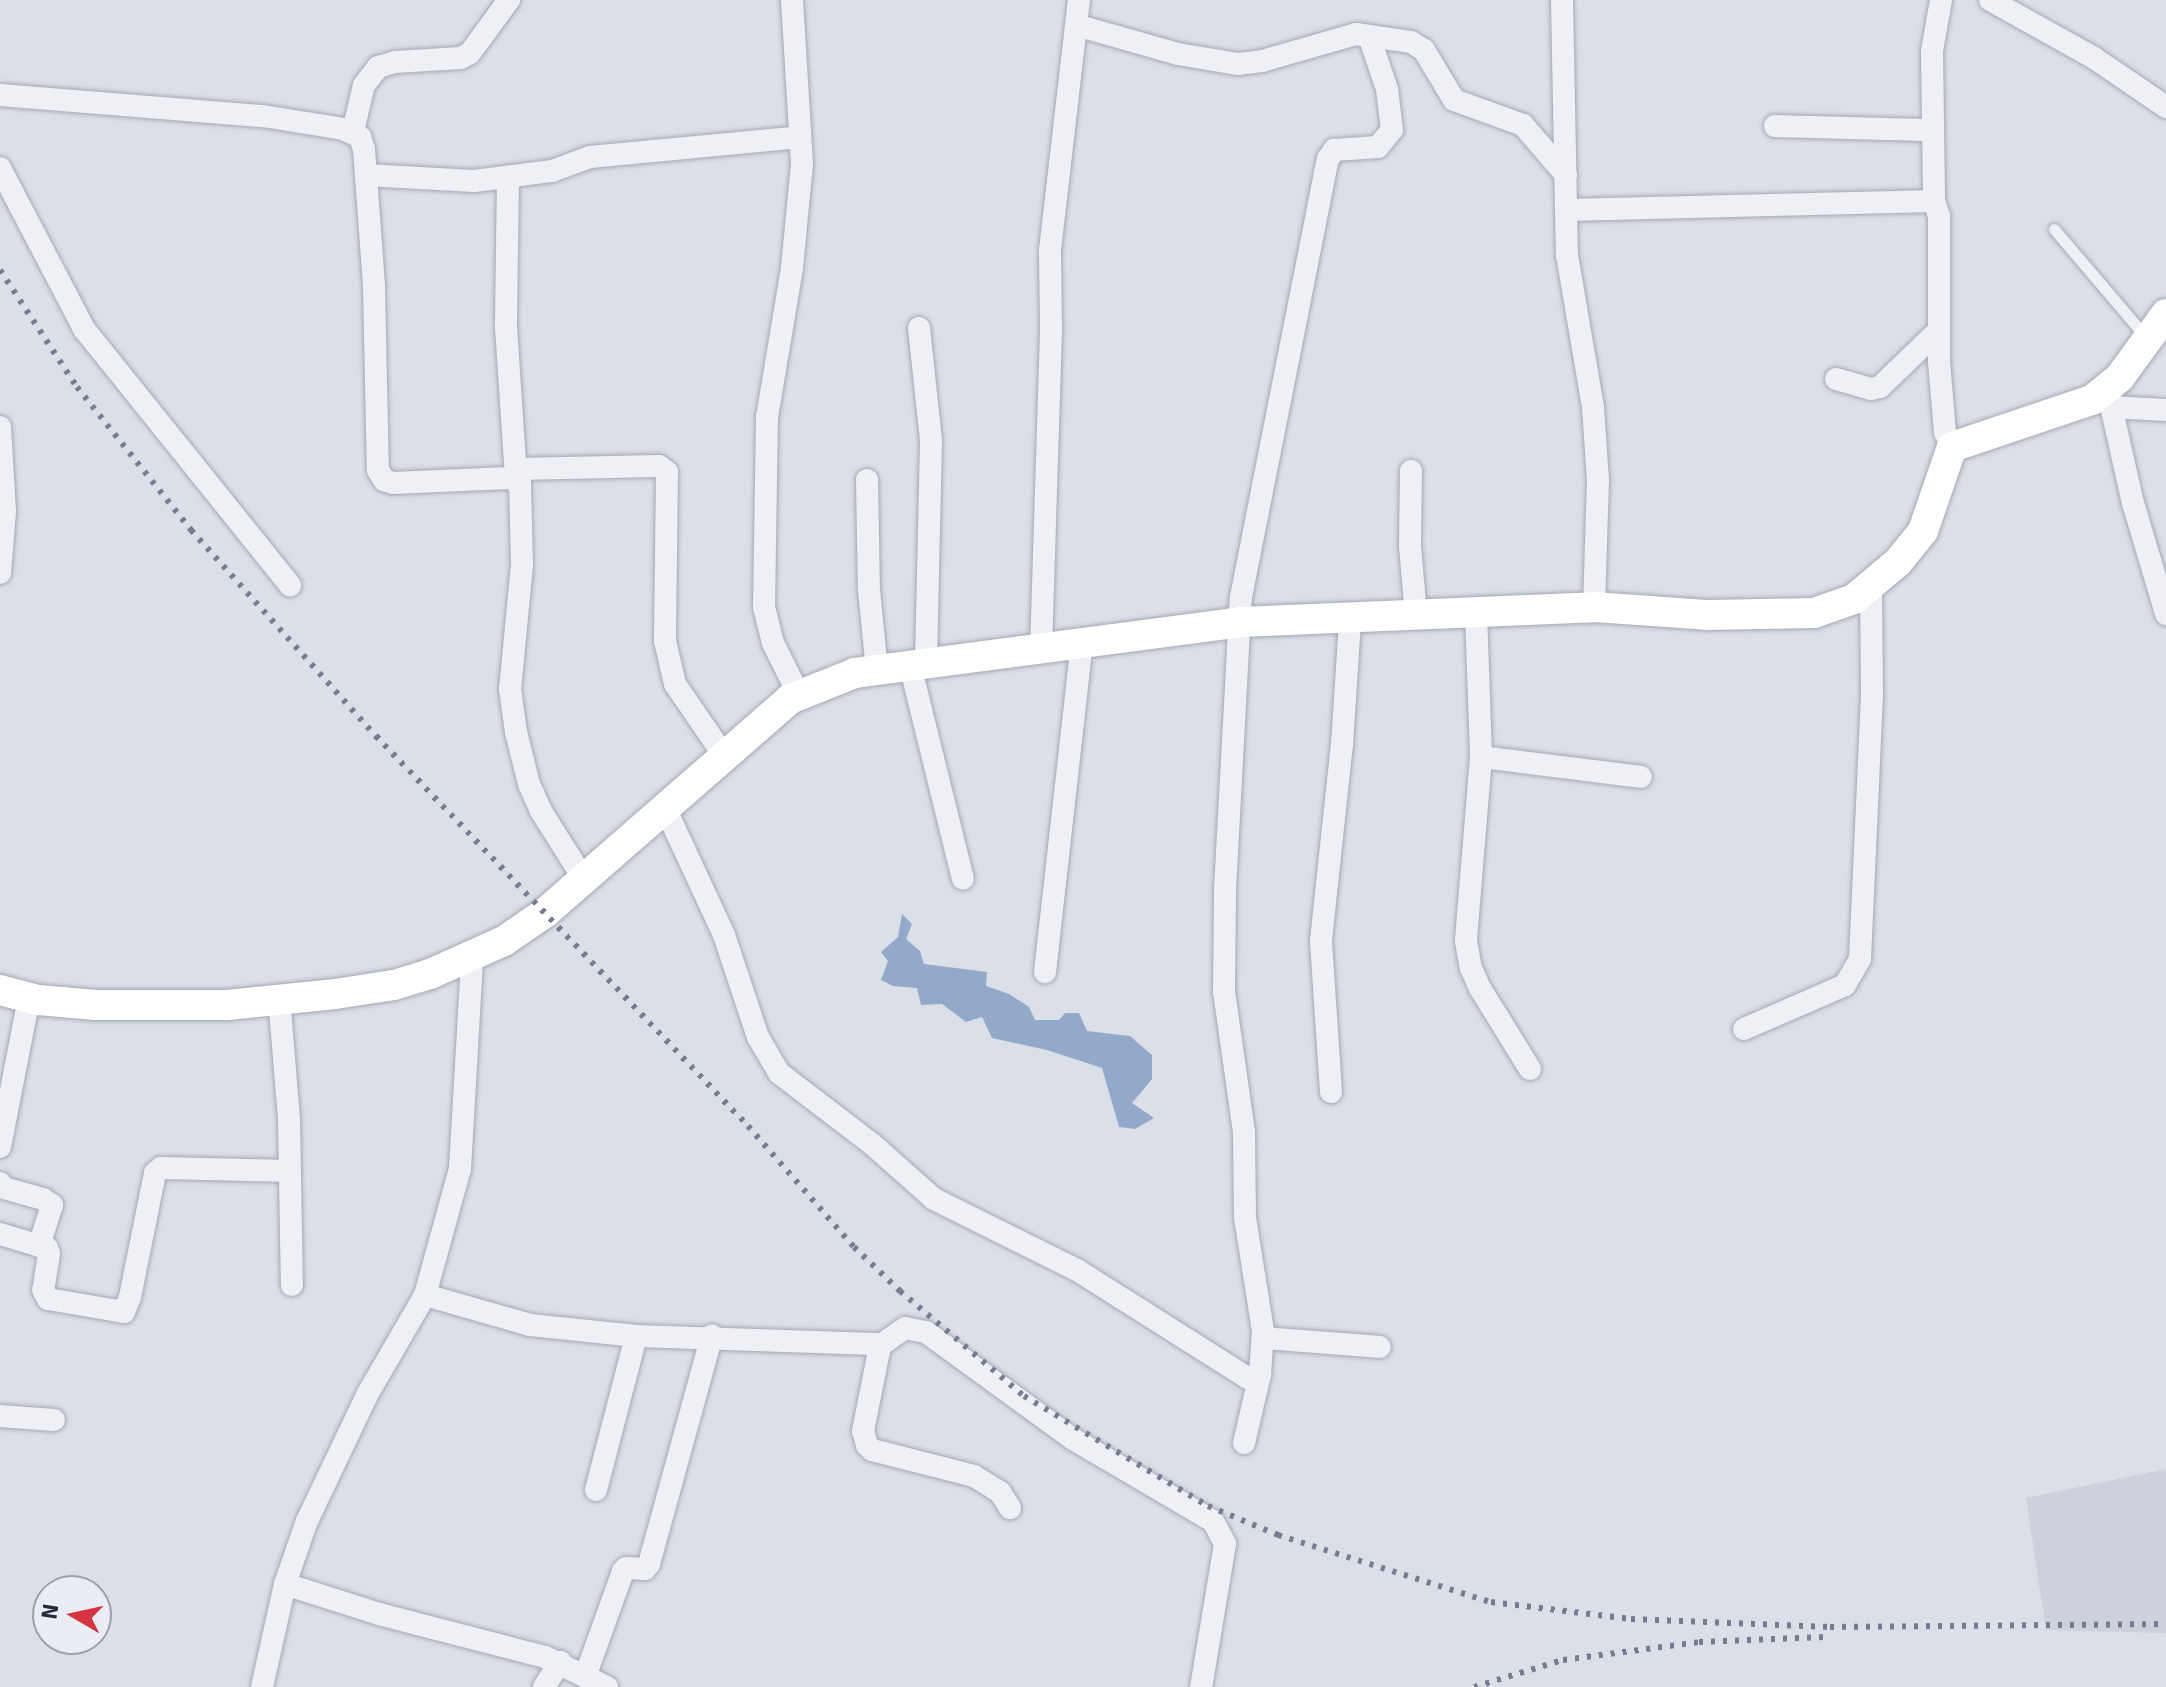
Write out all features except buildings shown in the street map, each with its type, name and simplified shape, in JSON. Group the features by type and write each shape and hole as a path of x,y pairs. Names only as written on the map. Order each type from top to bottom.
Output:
{"street":[{"path":"353,131 364,85 378,67 395,62 461,58 470,53 509,0"},
{"path":"792,0 802,164 792,268 769,396 763,496 764,607 773,643 798,693"},
{"path":"1041,650 1051,326 1050,250 1079,0"},
{"path":"1562,0 1567,255 1594,423 1598,480 1594,607"},
{"path":"0,990 29,998 142,1007 227,1005 394,985 472,958 546,912 798,693 833,679 918,664 1240,622 1350,620 1594,607 1707,615 1814,613 1854,599 1898,562 1923,531 1952,447 1945,432 1939,330 1939,216 1934,201 1932,51 1941,0"},
{"path":"1990,0 2094,58 2166,107"},
{"path":"1076,25 1178,54 1238,64 1262,61 1341,37 1369,36 1411,42 1424,50 1454,100 1469,108 1523,125 1566,175"},
{"path":"1244,1443 1260,1374 1263,1338 1245,1217 1241,1104 1224,991 1225,889 1240,622 1246,560 1328,159 1334,150 1378,147 1392,130 1387,89 1369,36"},
{"path":"0,95 263,116 353,131 362,142 366,175 381,478 399,484 659,466 667,472 665,641 675,684 725,757"},
{"path":"1775,126 1933,130"},
{"path":"366,175 458,182 552,171 590,157 800,137"},
{"path":"0,168 84,329 290,585"},
{"path":"508,177 506,327 516,474 521,486 522,565 510,689 516,732 529,784 541,811 583,878"},
{"path":"1568,210 1934,201"},
{"path":"2166,314 2109,397 2133,503 2166,614"},
{"path":"919,328 931,441 918,664 963,879"},
{"path":"1836,379 1871,389 1880,387 1939,330"},
{"path":"1952,447 2109,397 2166,410"},
{"path":"0,427 5,511 0,573"},
{"path":"1411,471 1410,546 1416,615"},
{"path":"867,480 869,590 877,670"},
{"path":"1744,1029 1845,985 1860,959 1872,696 1871,585"},
{"path":"1476,612 1481,757 1466,941 1471,968 1481,990 1530,1069"},
{"path":"1331,1092 1321,940 1342,745 1350,620"},
{"path":"1045,972 1082,644"},
{"path":"1481,757 1641,777"},
{"path":"666,810 724,935 758,1037 779,1073 872,1144 934,1199 1077,1270 1248,1378 1260,1374"},
{"path":"262,1687 285,1584 307,1521 367,1395 425,1295 460,1169 472,958"},
{"path":"279,997 290,1171 292,1285"},
{"path":"0,1147 29,998"},
{"path":"0,1234 47,1248 49,1254 43,1290 48,1299 124,1312 130,1297 155,1173 161,1168 290,1171"},
{"path":"0,1183 4,1188 43,1199 52,1205 39,1246"},
{"path":"425,1295 530,1325 636,1336 870,1343 878,1347"},
{"path":"1010,1508 1000,1492 974,1476 872,1450 867,1445 864,1421 878,1347 905,1328 926,1332 1073,1439 1213,1521 1225,1544 1201,1687"},
{"path":"596,1490 636,1336"},
{"path":"586,1674 623,1571 645,1569 649,1564 712,1336"},
{"path":"1263,1338 1380,1347"},
{"path":"0,1416 54,1420"},
{"path":"285,1584 379,1614 560,1662 607,1687"},
{"path":"544,1687 560,1662"}],"lane":[{"path":"2054,229 2149,340"}],"shaded area":[{"path":"2166,1469 2166,1633 2046,1630 2026,1498"}],"water":[{"path":"902,914 912,924 906,939 920,951 924,964 987,972 986,986 1009,994 1029,1007 1035,1020 1059,1020 1065,1013 1079,1013 1087,1031 1130,1036 1152,1055 1152,1079 1132,1103 1154,1118 1135,1129 1119,1127 1102,1068 1047,1050 992,1038 982,1017 966,1022 942,1004 921,1005 917,988 893,986 881,980 888,961 881,952 898,937"}],"railway":[{"path":"0,270 77,387 191,530 376,736 748,1126 854,1247 900,1291 1024,1396 1208,1506 1278,1535 1491,1602 1631,1619 1830,1627 2166,1624"},
{"path":"1474,1687 1563,1660 1699,1642 1824,1637"}]}
